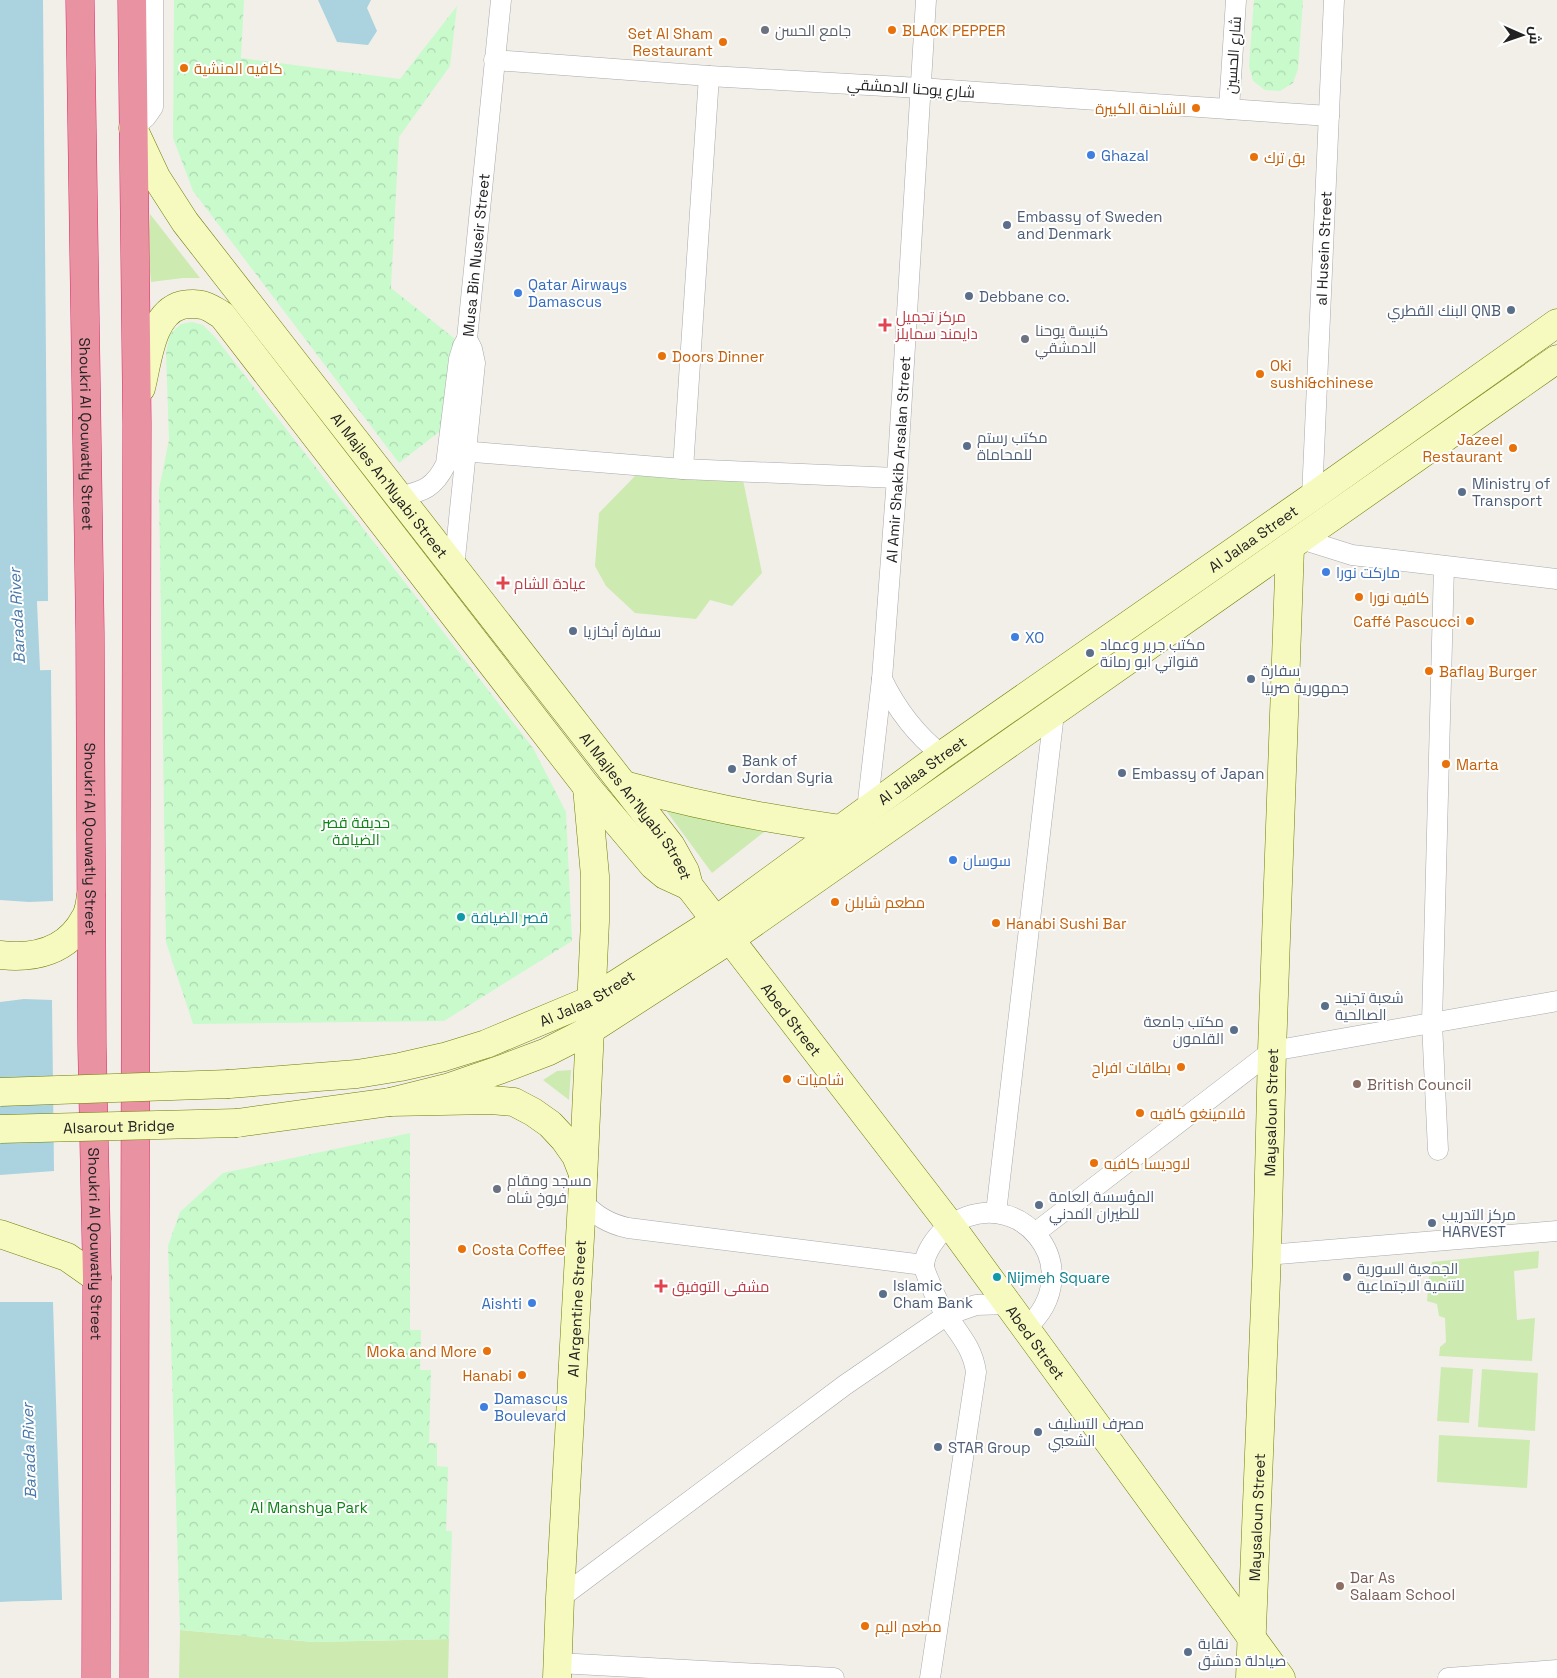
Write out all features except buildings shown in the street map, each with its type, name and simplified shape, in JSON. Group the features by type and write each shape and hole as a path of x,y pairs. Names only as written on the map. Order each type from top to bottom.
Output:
{"highway":[{"name":"Shoukri Al Qouwatly Street","path":"80,0 92,894 92,1045 97,1278 96,1678"},
{"path":"132,0 136,407 134,1678"}],"main road":[{"name":"Al Majles An'Nyabi Street","path":"133,128 156,177 185,222 671,846 685,871 689,886"},
{"name":"Al Majles An'Nyabi Street","path":"136,407 156,330 161,319 174,309 191,304 202,304 222,315 587,787 653,865 665,875 689,886"},
{"name":"Al Jalaa Street","path":"0,1092 230,1084 357,1074 418,1063 486,1044 592,1000 722,931 841,829 867,810 1557,323"},
{"name":"Al Jalaa Street","path":"390,1102 450,1087 502,1069 547,1052 590,1030 722,931 1054,713 1557,359"},
{"name":"Maysaloun Street","path":"1250,1678 1267,1255 1272,1051 1296,543"},
{"path":"624,785 762,818 841,829"},
{"name":"Al Argentine Street","path":"558,1670 560,1598 595,921 595,876 587,787"},
{"name":"Abed Street","path":"689,886 950,1226 1281,1678"},
{"path":"0,955 30,956 59,946 72,937 86,917 92,894"},
{"path":"390,1102 491,1100 514,1102 550,1124 564,1139 576,1156 582,1188"},
{"name":"Alsarout Bridge","path":"0,1129 237,1123 390,1102"},
{"path":"0,1234 67,1257 97,1278"}],"street":[{"path":"133,128 146,117 153,107 152,0"},
{"name":"Musa Bin Nuseir Street","path":"454,568 458,451 475,363 472,349 467,339 500,0"},
{"name":"Al Amir Shakib Arsalan Street","path":"867,810 882,679 897,478 926,0"},
{"name":"شارع الحسين","path":"1229,110 1236,0"},
{"name":"al Husein Street","path":"1312,497 1334,0"},
{"name":"شارع يوحنا الدمشقي","path":"494,60 708,76 920,88 1329,116"},
{"path":"683,470 708,76"},
{"path":"399,497 431,486 439,477 446,464 458,451 683,470 897,478"},
{"path":"1296,543 1352,555 1557,579"},
{"path":"1438,1150 1432,1023 1444,566"},
{"path":"882,679 901,714 926,743 942,756"},
{"path":"996,1213 1054,713"},
{"path":"1035,1233 1272,1051 1557,1001"},
{"path":"582,1188 593,1212 615,1226 924,1265"},
{"path":"930,1678 976,1372 971,1350 934,1292 924,1265 934,1242 942,1232 962,1219 975,1214 996,1213 1017,1220 1035,1233 1047,1251 1051,1263 1053,1275 1052,1288 1043,1311 1025,1329"},
{"path":"1267,1255 1557,1231"},
{"path":"560,1598 845,1385 947,1315 976,1305 1007,1304"},
{"path":"558,1670 834,1678"},
{"path":"1448,1678 1557,1670"}],"green space":[{"path":"174,0 244,0 241,58 400,79 457,6 450,66 399,137 391,288 455,339 448,425 399,463 193,191 173,138"},
{"path":"1254,0 1303,0 1298,69 1293,83 1280,91 1265,90 1253,81 1249,66"},
{"path":"150,214 200,278 151,282 148,249"},
{"name":"حديقة قصر الضيافة","path":"192,322 203,325 215,337 533,748 566,812 572,941 444,1021 193,1024 166,942 159,489 169,440 166,352 170,334 181,324"},
{"path":"638,473 743,480 762,573 732,606 710,600 696,619 635,613 606,586 595,566 599,513"},
{"path":"665,809 764,832 712,873"},
{"path":"571,1070 569,1100 543,1080 557,1071"},
{"name":"Al Manshya Park","path":"410,1133 410,1330 421,1330 420,1370 431,1370 429,1443 437,1443 437,1466 448,1467 446,1531 452,1531 449,1639 314,1642 180,1630 168,1246 180,1212 223,1173"},
{"path":"1539,1251 1538,1268 1514,1271 1517,1320 1535,1318 1532,1361 1439,1356 1440,1347 1446,1342 1445,1318 1439,1316 1437,1304 1427,1301 1432,1262"},
{"path":"1441,1367 1473,1369 1469,1423 1437,1421"},
{"path":"1482,1369 1538,1373 1535,1431 1478,1427"},
{"path":"1439,1435 1530,1440 1527,1488 1437,1482"},
{"path":"180,1630 314,1642 449,1639 448,1678 179,1678"}],"water":[{"path":"0,0 43,0 48,601 0,603"},
{"path":"318,0 371,0 367,8 377,31 368,45 337,42"},
{"path":"21,669 51,670 53,901 0,900 0,671"},
{"path":"24,999 52,1000 54,1171 0,1175 0,1002"},
{"path":"0,1302 53,1302 62,1600 0,1602"}],"pier":[{"path":"48,601 48,604 0,606 0,603"},
{"path":"51,667 51,670 0,671 0,668"},
{"path":"62,1600 62,1602 0,1604 0,1602"}],"waterway":[{"name":"Barada River","path":"14,547 22,725"}],"place":[{"name":"جامع الحسن","path":"765,30"},
{"name":"BLACK PEPPER","path":"892,30"},
{"name":"Set Al Sham Restaurant","path":"723,42"},
{"name":"كافيه المنشية","path":"184,68"},
{"name":"الشاحنة الكبيرة","path":"1196,108"},
{"name":"Ghazal","path":"1091,155"},
{"name":"بق ترك","path":"1254,157"},
{"name":"Embassy of Sweden and Denmark","path":"1007,225"},
{"name":"Qatar Airways Damascus","path":"518,293"},
{"name":"Debbane co.","path":"969,296"},
{"name":"البنك القطري QNB","path":"1511,310"},
{"name":"مركز تجميل دايمند سمايلز","path":"885,325"},
{"name":"كنيسة يوحنا الدمشقي","path":"1025,339"},
{"name":"Doors Dinner","path":"662,356"},
{"name":"Oki sushi&chinese","path":"1260,374"},
{"name":"مكتب رستم للمحاماة","path":"967,446"},
{"name":"Jazeel Restaurant","path":"1513,448"},
{"name":"Ministry of Transport","path":"1462,492"},
{"name":"ماركت نورا","path":"1326,572"},
{"name":"عيادة الشام","path":"503,583"},
{"name":"كافيه نورا","path":"1359,597"},
{"name":"Caffé Pascucci","path":"1470,621"},
{"name":"سفارة أبخازيا","path":"573,631"},
{"name":"XO","path":"1015,637"},
{"name":"مكتب جرير وعماد قنواتي ابو رمانة","path":"1090,653"},
{"name":"Baflay Burger","path":"1429,671"},
{"name":"سفارة جمهورية صربيا","path":"1251,679"},
{"name":"Marta","path":"1446,764"},
{"name":"Bank of Jordan Syria","path":"732,769"},
{"name":"Embassy of Japan","path":"1122,773"},
{"name":"سوسان","path":"953,860"},
{"name":"مطعم شابلن","path":"835,902"},
{"name":"قصر الضيافة","path":"461,917"},
{"name":"Hanabi Sushi Bar","path":"996,923"},
{"name":"شعبة تجنيد الصالحية","path":"1325,1006"},
{"name":"مكتب جامعة القلمون","path":"1234,1030"},
{"name":"بطاقات افراح","path":"1181,1067"},
{"name":"شاميات","path":"787,1079"},
{"name":"British Council","path":"1357,1084"},
{"name":"فلامينغو كافيه","path":"1140,1113"},
{"name":"لاوديسا كافيه","path":"1094,1163"},
{"name":"مسجد ومقام فروخ شاه","path":"497,1189"},
{"name":"المؤسسة العامة للطيران المدني","path":"1039,1205"},
{"name":"مركز التدريب HARVEST","path":"1432,1223"},
{"name":"Costa Coffee","path":"462,1249"},
{"name":"Nijmeh Square","path":"997,1277"},
{"name":"الجمعية السورية للتنمية الاجتماعية","path":"1347,1277"},
{"name":"مشفى التوفيق","path":"661,1286"},
{"name":"Islamic Cham Bank","path":"883,1294"},
{"name":"Aishti","path":"532,1303"},
{"name":"Moka and More","path":"487,1351"},
{"name":"Hanabi","path":"522,1375"},
{"name":"Damascus Boulevard","path":"484,1407"},
{"name":"مصرف التسليف الشعبي","path":"1038,1432"},
{"name":"STAR Group","path":"938,1447"},
{"name":"Dar As Salaam School","path":"1340,1586"},
{"name":"مطعم اليم","path":"865,1626"},
{"name":"نقابة صيادلة دمشق","path":"1188,1652"}]}
